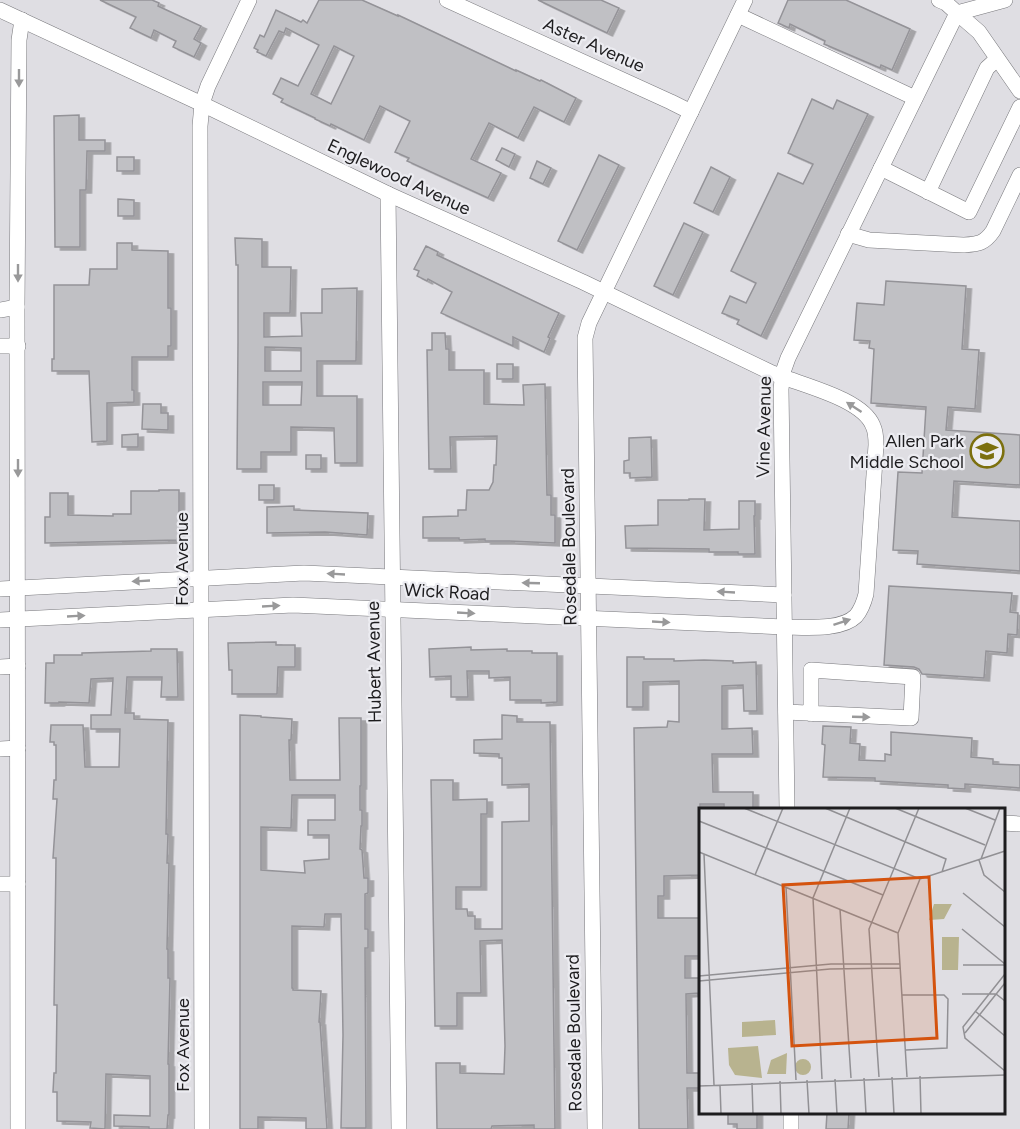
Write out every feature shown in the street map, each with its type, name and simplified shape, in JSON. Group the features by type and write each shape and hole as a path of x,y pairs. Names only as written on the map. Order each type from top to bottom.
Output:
{"street":[{"name":"Fox Avenue","path":"202,1129 200,126 202,104 208,86 249,0"},
{"name":"Aster Avenue","path":"447,0 691,112"},
{"name":"Rosedale Boulevard","path":"595,1129 585,338 603,292 745,0"},
{"path":"939,0 946,3 979,32 1020,91"},
{"path":"957,13 1005,0"},
{"name":"Englewood Avenue","path":"0,10 388,194 583,282 782,378 806,384 858,408 873,425 876,445 868,578 862,606 854,618 842,624 822,627 784,627"},
{"name":"Vine Avenue","path":"787,808 782,378 788,358 957,13"},
{"path":"738,15 915,98"},
{"path":"18,1129 17,307 19,40 22,20"},
{"path":"928,192 987,68 997,59"},
{"path":"881,168 969,212 1020,107"},
{"path":"848,234 869,240 977,244 987,240 993,231 1020,175"},
{"name":"Hubert Avenue","path":"388,194 399,1129"},
{"path":"0,310 17,307"},
{"path":"0,346 18,346"},
{"name":"Wick Road","path":"0,589 304,573 784,595"},
{"name":"Wick Road","path":"0,620 293,605 784,627"},
{"path":"0,667 18,666"},
{"path":"786,712 811,714 910,718 913,677 811,670 811,714"},
{"path":"0,749 18,748"},
{"path":"1005,823 1020,824"},
{"path":"0,884 18,884"},
{"path":"790,1114 791,1129"}],"building":[{"path":"100,0 152,0 159,3 158,6 201,26 194,39 201,43 194,57 173,47 176,41 154,30 151,38 130,28 136,17"},
{"path":"319,0 362,0 576,98 564,122 534,107 518,138 489,123 471,159 501,173 488,198 407,161 409,158 395,152 410,121 380,106 364,140 281,102 283,99 273,94 281,78 298,86 319,45 286,28 284,33 279,31 266,56 254,48 260,35 264,37 276,10 307,23","holes":["334,46 354,56 331,104 311,94"]},
{"path":"538,0 601,0 619,8 607,33"},
{"path":"788,0 846,0 910,29 892,70 881,65 880,68 824,44 825,41 790,24 789,28 778,23"},
{"path":"812,99 833,109 837,100 868,114 761,336 737,324 739,320 722,313 730,296 746,303 756,283 731,271 778,173 803,184 813,164 788,153"},
{"path":"79,115 79,140 105,140 105,151 87,151 86,190 80,190 80,247 55,247 54,116"},
{"path":"502,148 515,154 509,167 496,160"},
{"path":"599,155 619,165 577,250 558,241"},
{"path":"117,157 134,157 134,171 117,171"},
{"path":"537,161 551,168 543,184 530,178"},
{"path":"711,167 730,177 713,212 694,203"},
{"path":"118,199 134,200 134,216 118,216"},
{"path":"684,223 703,232 673,295 654,286"},
{"path":"235,238 262,239 262,267 291,267 290,313 264,313 264,337 302,336 301,313 322,313 322,289 357,288 356,361 317,361 317,396 357,396 357,463 335,463 334,428 291,427 291,452 261,452 261,469 237,469 238,265 236,265","holes":["265,347 301,348 301,371 265,371","263,382 302,382 301,405 263,405"]},
{"path":"117,243 132,243 132,250 168,251 171,346 168,346 168,357 132,357 134,402 107,403 107,441 92,442 89,371 52,371 54,285 89,285 90,269 117,269"},
{"path":"426,246 438,252 437,255 559,313 544,352 513,337 513,346 441,313 452,292 428,279 427,281 417,276 419,271 414,269"},
{"path":"886,281 966,286 962,349 979,350 975,409 948,407 946,430 1020,435 1020,485 954,481 952,517 1020,521 1020,571 917,564 918,551 893,550 898,472 922,473 926,407 871,403 874,349 869,348 870,341 854,340 857,303 884,305"},
{"path":"432,333 445,333 446,349 449,349 449,370 484,370 484,404 524,405 523,385 545,384 547,495 551,495 551,515 555,515 555,543 423,538 423,517 458,516 458,510 466,510 467,490 489,490 493,482 494,465 496,465 497,436 450,437 451,469 429,469 427,350 432,350"},
{"path":"497,364 513,364 513,379 497,379"},
{"path":"143,404 161,404 161,413 168,413 168,430 142,429"},
{"path":"138,434 138,447 122,447 122,435"},
{"path":"651,437 652,477 630,478 630,473 624,473 624,461 629,460 629,438"},
{"path":"306,455 321,455 321,469 306,469"},
{"path":"259,485 274,485 274,500 259,500"},
{"path":"179,490 179,540 45,543 45,517 50,517 50,493 68,493 68,515 113,516 113,514 131,514 131,491"},
{"path":"705,499 704,530 739,529 739,501 755,501 755,554 709,552 709,549 626,548 625,526 658,525 658,500"},
{"path":"294,506 294,510 368,513 367,535 325,532 267,533 267,507"},
{"path":"889,586 1012,593 1010,612 1018,613 1017,635 1008,634 1007,653 986,651 984,678 922,674 914,667 884,665"},
{"path":"276,642 276,645 295,645 295,667 278,667 277,694 232,694 232,670 229,670 228,643"},
{"path":"471,647 471,650 507,649 507,651 532,651 532,653 557,653 557,702 510,700 510,677 489,678 489,671 467,671 468,697 451,697 451,676 430,677 429,649"},
{"path":"151,649 177,649 178,697 161,697 162,677 127,677 125,713 134,713 134,719 168,720 166,834 168,834 167,863 169,863 167,949 168,978 170,978 169,1115 167,1129 114,1126 114,1115 150,1116 150,1076 106,1074 105,1129 90,1128 91,1122 57,1121 57,1092 53,1092 54,1073 56,1073 57,1005 54,1005 56,858 53,858 57,799 53,799 54,780 56,780 56,745 50,742 51,725 83,725 85,767 119,767 120,729 91,729 91,715 111,715 113,678 91,679 89,703 45,703 46,663 54,663 54,655 151,651"},
{"path":"627,657 674,659 674,661 756,662 757,711 744,711 743,685 722,686 722,729 752,728 753,754 712,754 713,792 753,792 753,808 724,808 724,804 700,804 699,875 664,876 664,896 658,896 658,918 699,918 699,956 685,956 685,978 699,978 699,993 686,994 687,1073 699,1073 699,1088 687,1088 688,1129 639,1129 634,728 667,727 668,721 679,722 679,681 643,682 643,707 627,707"},
{"path":"240,715 292,719 291,740 289,740 290,780 340,780 339,718 361,718 360,810 362,810 362,826 360,849 362,850 364,878 368,878 368,893 365,894 365,929 368,929 368,948 365,948 366,1128 341,1128 343,1035 341,914 325,914 324,927 292,926 292,988 293,990 321,991 319,1022 327,1129 306,1129 306,1118 258,1117 258,1129 240,1129","holes":["292,795 335,795 335,820 308,820 308,835 329,835 329,859 304,861 305,873 261,870 261,827 291,828"]},
{"path":"502,715 517,716 517,722 550,722 555,1129 534,1129 534,1125 492,1126 491,1129 437,1129 436,1063 460,1063 460,1073 504,1074 505,1046 502,940 480,941 481,993 457,993 457,1026 435,1026 431,780 453,780 453,800 487,799 487,814 481,814 481,887 456,887 456,909 467,909 468,916 475,916 475,929 502,929 502,822 529,821 529,784 502,785 502,758 499,758 499,754 474,753 474,740 502,739"},
{"path":"823,726 851,727 850,743 860,744 859,760 885,761 885,754 891,755 891,732 972,738 971,757 993,759 993,764 1020,765 1020,788 965,784 965,789 948,788 948,785 875,781 875,778 823,777 825,745 822,744"},
{"path":"728,1114 757,1114 757,1129 737,1129 737,1124 728,1124"},
{"path":"827,1114 849,1114 848,1129 826,1129"}],"place":[{"name":"Allen Park Middle School","path":"987,451"}]}
